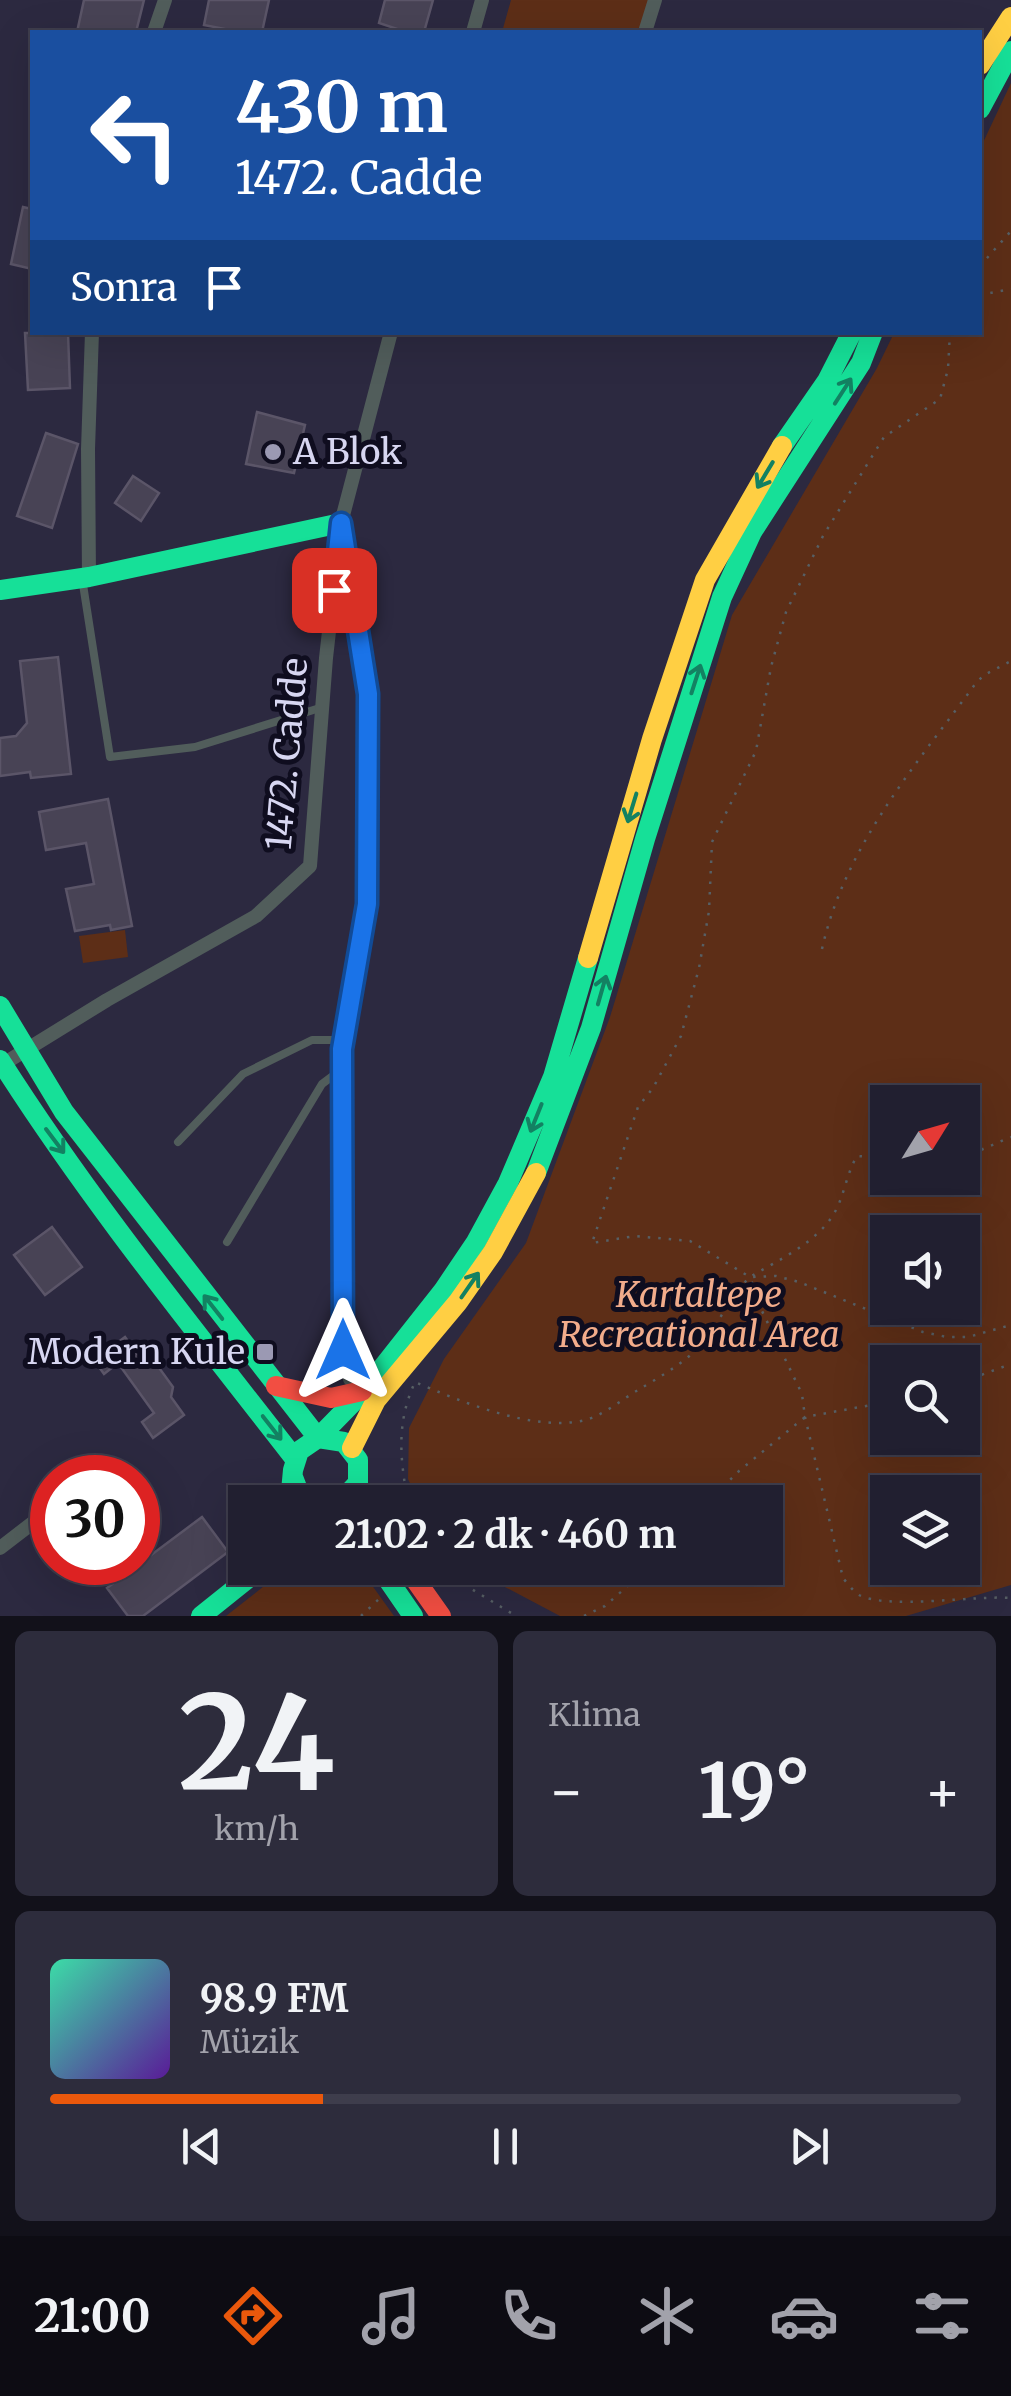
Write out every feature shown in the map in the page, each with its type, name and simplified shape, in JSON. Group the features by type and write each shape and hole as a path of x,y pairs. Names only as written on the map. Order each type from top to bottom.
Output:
{"main road":[{"path":"982,61 1011,18"},
{"path":"982,105 1011,51"},
{"path":"352,1448 370,1395 476,1242 508,1183 553,1077 652,739 705,580 780,449 827,381 850,335"},
{"path":"292,1485 294,1464 306,1444 370,1395 458,1302 484,1265 543,1160 591,1028 722,597 752,532 861,363 872,335"},
{"path":"0,590 86,578 341,523"},
{"path":"0,1006 64,1112 318,1438"},
{"path":"1,1064 294,1464 297,1485"},
{"path":"276,1386 332,1398 370,1395"},
{"path":"318,1438 335,1438 352,1448 361,1466 362,1485"},
{"path":"201,1616 239,1585"},
{"path":"391,1585 414,1616"},
{"path":"420,1585 441,1616"}],"street":[{"path":"155,30 164,0"},
{"path":"474,30 482,0"},
{"path":"647,30 655,0"},
{"path":"86,578 92,335"},
{"path":"370,1395 350,1379 343,1350 342,1069 367,904 368,694 341,523 390,335"},
{"name":"1472. Cadde","path":"1,1064 256,916 310,866 341,523"},
{"path":"0,1548 30,1525"}],"lane":[{"path":"86,578 110,757 195,747 323,707"},
{"path":"178,1142 243,1074 312,1040 344,1040"},
{"path":"227,1242 322,1084 342,1069"}],"path":[{"path":"982,264 1011,231"},
{"path":"982,295 1011,289"},
{"path":"950,335 948,368 940,399 884,437 823,536 786,612 771,667 756,752 712,842 706,930 681,1036 638,1107 592,1242 634,1236 690,1241 750,1277 776,1276 799,1282 924,1332 947,1337 968,1337 1011,1325"},
{"path":"822,949 850,869 898,786 976,683 1011,661"},
{"path":"980,1150 1011,1137"},
{"path":"405,1485 399,1449 405,1404 415,1382 458,1400 515,1416 556,1423 587,1420 661,1376 698,1348 736,1291 750,1277 820,1233 836,1212 849,1169 858,1156 870,1157"},
{"path":"750,1277 802,1394 843,1578 859,1595 926,1602 984,1596 1011,1598"},
{"path":"980,1375 1011,1364"},
{"path":"725,1485 805,1417 870,1405"},
{"path":"360,1616 377,1585"},
{"path":"465,1585 516,1616"},
{"path":"584,1616 605,1606 629,1585"}],"green space":[{"path":"511,0 649,0 641,30 503,30"},
{"name":"Kartaltepe Recreational Area","path":"1011,83 1011,1585 906,1616 560,1616 501,1585 783,1585 783,1485 411,1485 408,1479 409,1428 444,1359 526,1243 610,1017 732,615 893,335 982,335 982,145"},
{"path":"125,930 128,957 83,963 79,936"},
{"path":"265,1585 372,1585 394,1616 226,1616"}],"building":[{"path":"84,0 144,0 136,30 77,30"},
{"path":"209,0 269,0 262,30 204,25"},
{"path":"385,0 433,0 425,30 400,30 379,23"},
{"path":"23,207 30,209 30,269 11,264"},
{"path":"25,333 68,335 70,388 28,390"},
{"name":"A Blok","path":"257,412 305,425 294,473 246,464"},
{"path":"46,433 78,444 52,528 17,516"},
{"path":"133,476 159,493 141,521 115,503"},
{"path":"58,657 71,774 31,778 30,772 0,776 0,738 16,736 27,723 20,661"},
{"path":"108,799 132,926 75,931 66,889 94,884 86,843 46,850 39,812"},
{"path":"52,1227 82,1267 45,1295 14,1255"},
{"path":"125,1337 138,1355 152,1358 173,1387 171,1397 184,1415 153,1438 142,1422 154,1413 118,1363 104,1374 94,1360"},
{"path":"202,1517 228,1552 143,1616 128,1616 107,1588 160,1585 160,1548"}],"traffic: fast":[{"path":"982,105 1011,51"},
{"path":"782,446 827,381 850,335"},
{"path":"536,1173 591,1028 645,839 722,597 752,532 861,363 872,335"},
{"path":"0,590 89,577 341,523"},
{"path":"292,1485 299,1451 318,1438 364,1391 443,1291 476,1242 508,1183 553,1077 588,958"},
{"path":"0,1006 64,1112 318,1438"},
{"path":"0,1060 106,1213 295,1459"},
{"path":"318,1438 344,1442 358,1460 356,1485"},
{"path":"293,1477 296,1485"},
{"path":"201,1616 240,1585"},
{"path":"392,1585 413,1616"}],"traffic: slow":[{"path":"982,62 1011,17"},
{"path":"588,958 652,739 705,580 782,446"},
{"path":"352,1448 376,1400 458,1302 493,1252 536,1173"}],"traffic: jam":[{"path":"276,1386 331,1398 362,1391"},
{"path":"419,1585 441,1616"}],"place":[{"name":"A Blok","path":"273,452"},
{"name":"Modern Kule","path":"265,1352"}],"route":[{"path":"334,590 341,523 368,694 367,904 342,1049 343,1350"}]}
